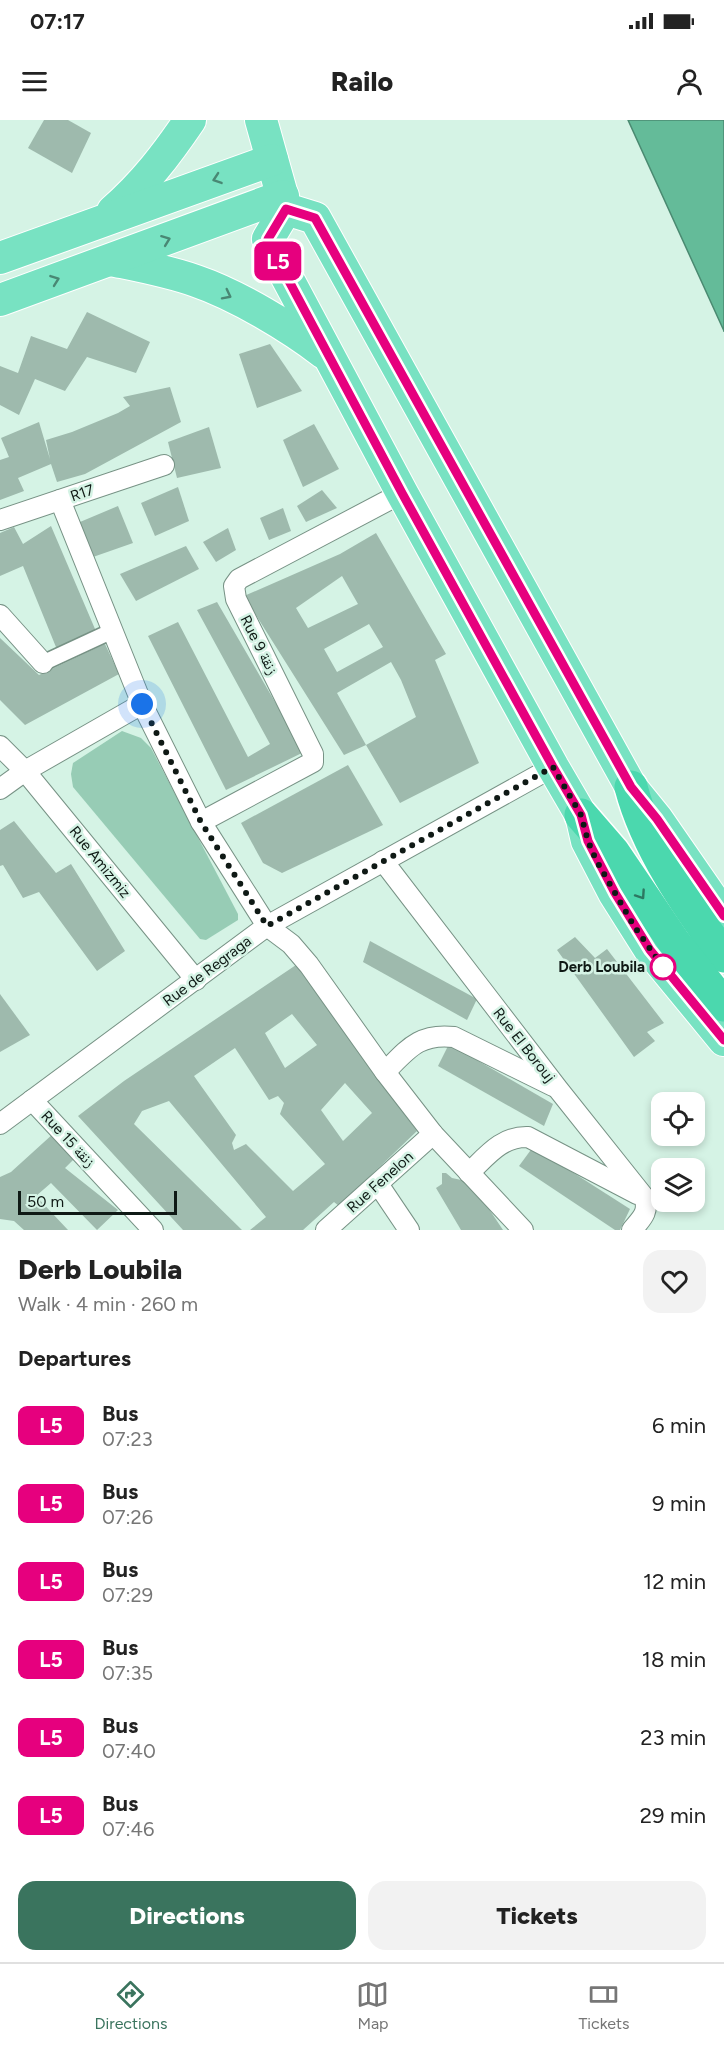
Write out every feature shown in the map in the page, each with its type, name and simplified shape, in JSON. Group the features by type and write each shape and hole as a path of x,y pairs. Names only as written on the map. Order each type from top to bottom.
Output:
{"highway":[{"path":"631,787 637,810 663,861 724,956"},
{"path":"581,815 613,852 674,942 724,1005"}],"main road":[{"path":"101,221 137,189 153,171 190,120"},
{"path":"261,120 285,202 268,239 402,493 581,815 596,860 634,926 665,970 724,1040"},
{"path":"0,258 272,160"},
{"path":"0,300 285,202 315,218 631,787 724,916"},
{"path":"111,260 165,271 212,287 298,334 329,357"}],"street":[{"name":"R17","path":"0,520 164,465"},
{"name":"Rue 9 زنقة","path":"201,822 313,762 313,754 236,599 234,586 239,579 402,493"},
{"path":"60,500 142,704 201,822 267,926 291,944 309,965 385,1072 433,1134 523,1230"},
{"path":"0,615 43,663 112,631"},
{"path":"0,789 25,771 142,704"},
{"name":"Rue Amizmiz","path":"0,746 25,771 196,980"},
{"name":"Rue de Regraga","path":"0,1124 267,926 553,767"},
{"name":"Rue El Borouj","path":"383,861 644,1197"},
{"path":"385,1072 413,1044 427,1038 454,1037 558,1089"},
{"name":"Rue 15 زنقة","path":"32,1100 153,1230"},
{"name":"Rue Fenelon","path":"326,1230 433,1134"},
{"path":"469,1173 500,1144 519,1137 528,1137 644,1197 647,1204 646,1212 632,1230"},
{"path":"378,1185 409,1230"}],"shaded area":[{"path":"628,120 724,120 724,331"},
{"path":"122,731 141,738 151,748 238,914 238,920 206,940 200,939 73,787 71,774 73,763"}],"building":[{"path":"44,120 68,120 91,133 72,173 28,148"},
{"path":"87,312 150,342 136,373 87,357 65,391 35,379 19,415 0,405 0,366 18,373 31,336 67,349"},
{"path":"270,344 302,391 257,408 239,354"},
{"path":"170,387 181,422 85,474 57,482 51,464 18,478 24,491 0,500 0,460 9,457 1,438 39,422 50,459 46,440 118,413 130,406 123,397"},
{"path":"314,424 339,469 303,487 283,440"},
{"path":"209,427 221,468 177,478 168,442"},
{"path":"178,487 189,521 155,536 141,503"},
{"path":"322,490 337,508 306,522 297,506"},
{"path":"118,506 133,543 93,557 80,522"},
{"path":"283,508 291,531 269,540 260,518"},
{"path":"51,526 98,636 58,652 23,566 0,576 0,533 14,527 23,544"},
{"path":"228,528 236,550 216,562 203,542"},
{"path":"376,533 446,654 435,660 479,763 400,803 366,745 344,755 244,596 340,554","holes":["342,576 358,604 308,628 296,608","369,624 383,647 337,672 324,649","391,662 416,717 366,745 337,693"]},
{"path":"186,546 199,569 136,601 120,574"},
{"path":"217,602 304,752 226,790 148,636 178,622 248,757 270,744 197,610"},
{"path":"0,638 39,675 105,644 119,674 25,725 0,700"},
{"path":"348,765 383,825 282,873 263,863 241,823"},
{"path":"14,821 56,873 71,864 125,951 97,971 39,892 23,898 3,865 0,866 0,830"},
{"path":"575,937 595,958 607,949 664,1023 647,1032 655,1041 634,1057 557,950"},
{"path":"370,941 477,999 467,1020 363,962"},
{"path":"296,965 417,1131 339,1206 334,1202 303,1230 250,1230 266,1217 169,1101 142,1111 134,1124 242,1230 183,1230 78,1116 124,1081","holes":["292,1014 317,1045 285,1068 265,1033","235,1048 269,1100 278,1096 284,1103 280,1114 325,1164 293,1191 246,1144 234,1150 232,1143 236,1135 194,1076","345,1083 372,1113 343,1141 321,1110"]},
{"path":"0,994 30,1035 0,1052"},
{"path":"449,1044 553,1104 544,1126 438,1066"},
{"path":"54,1133 78,1155 65,1168 118,1210 97,1230 51,1183 36,1196 68,1230 24,1230 14,1221 0,1219 0,1177 11,1172"},
{"path":"533,1147 630,1209 620,1230 615,1230 519,1166"},
{"path":"442,1173 452,1178 471,1182 503,1230 461,1230 436,1188 442,1184"}],"bus line":[{"name":"L5","path":"724,916 657,819 631,787 315,218 286,209 268,239 282,268 402,493 581,815 596,860 650,950 724,1040"}],"place":[{"name":"Derb Loubila","path":"663,967"}],"route":[{"path":"142,704 201,822 267,926 553,767 581,815 596,860 634,926 665,970 663,967"}]}
